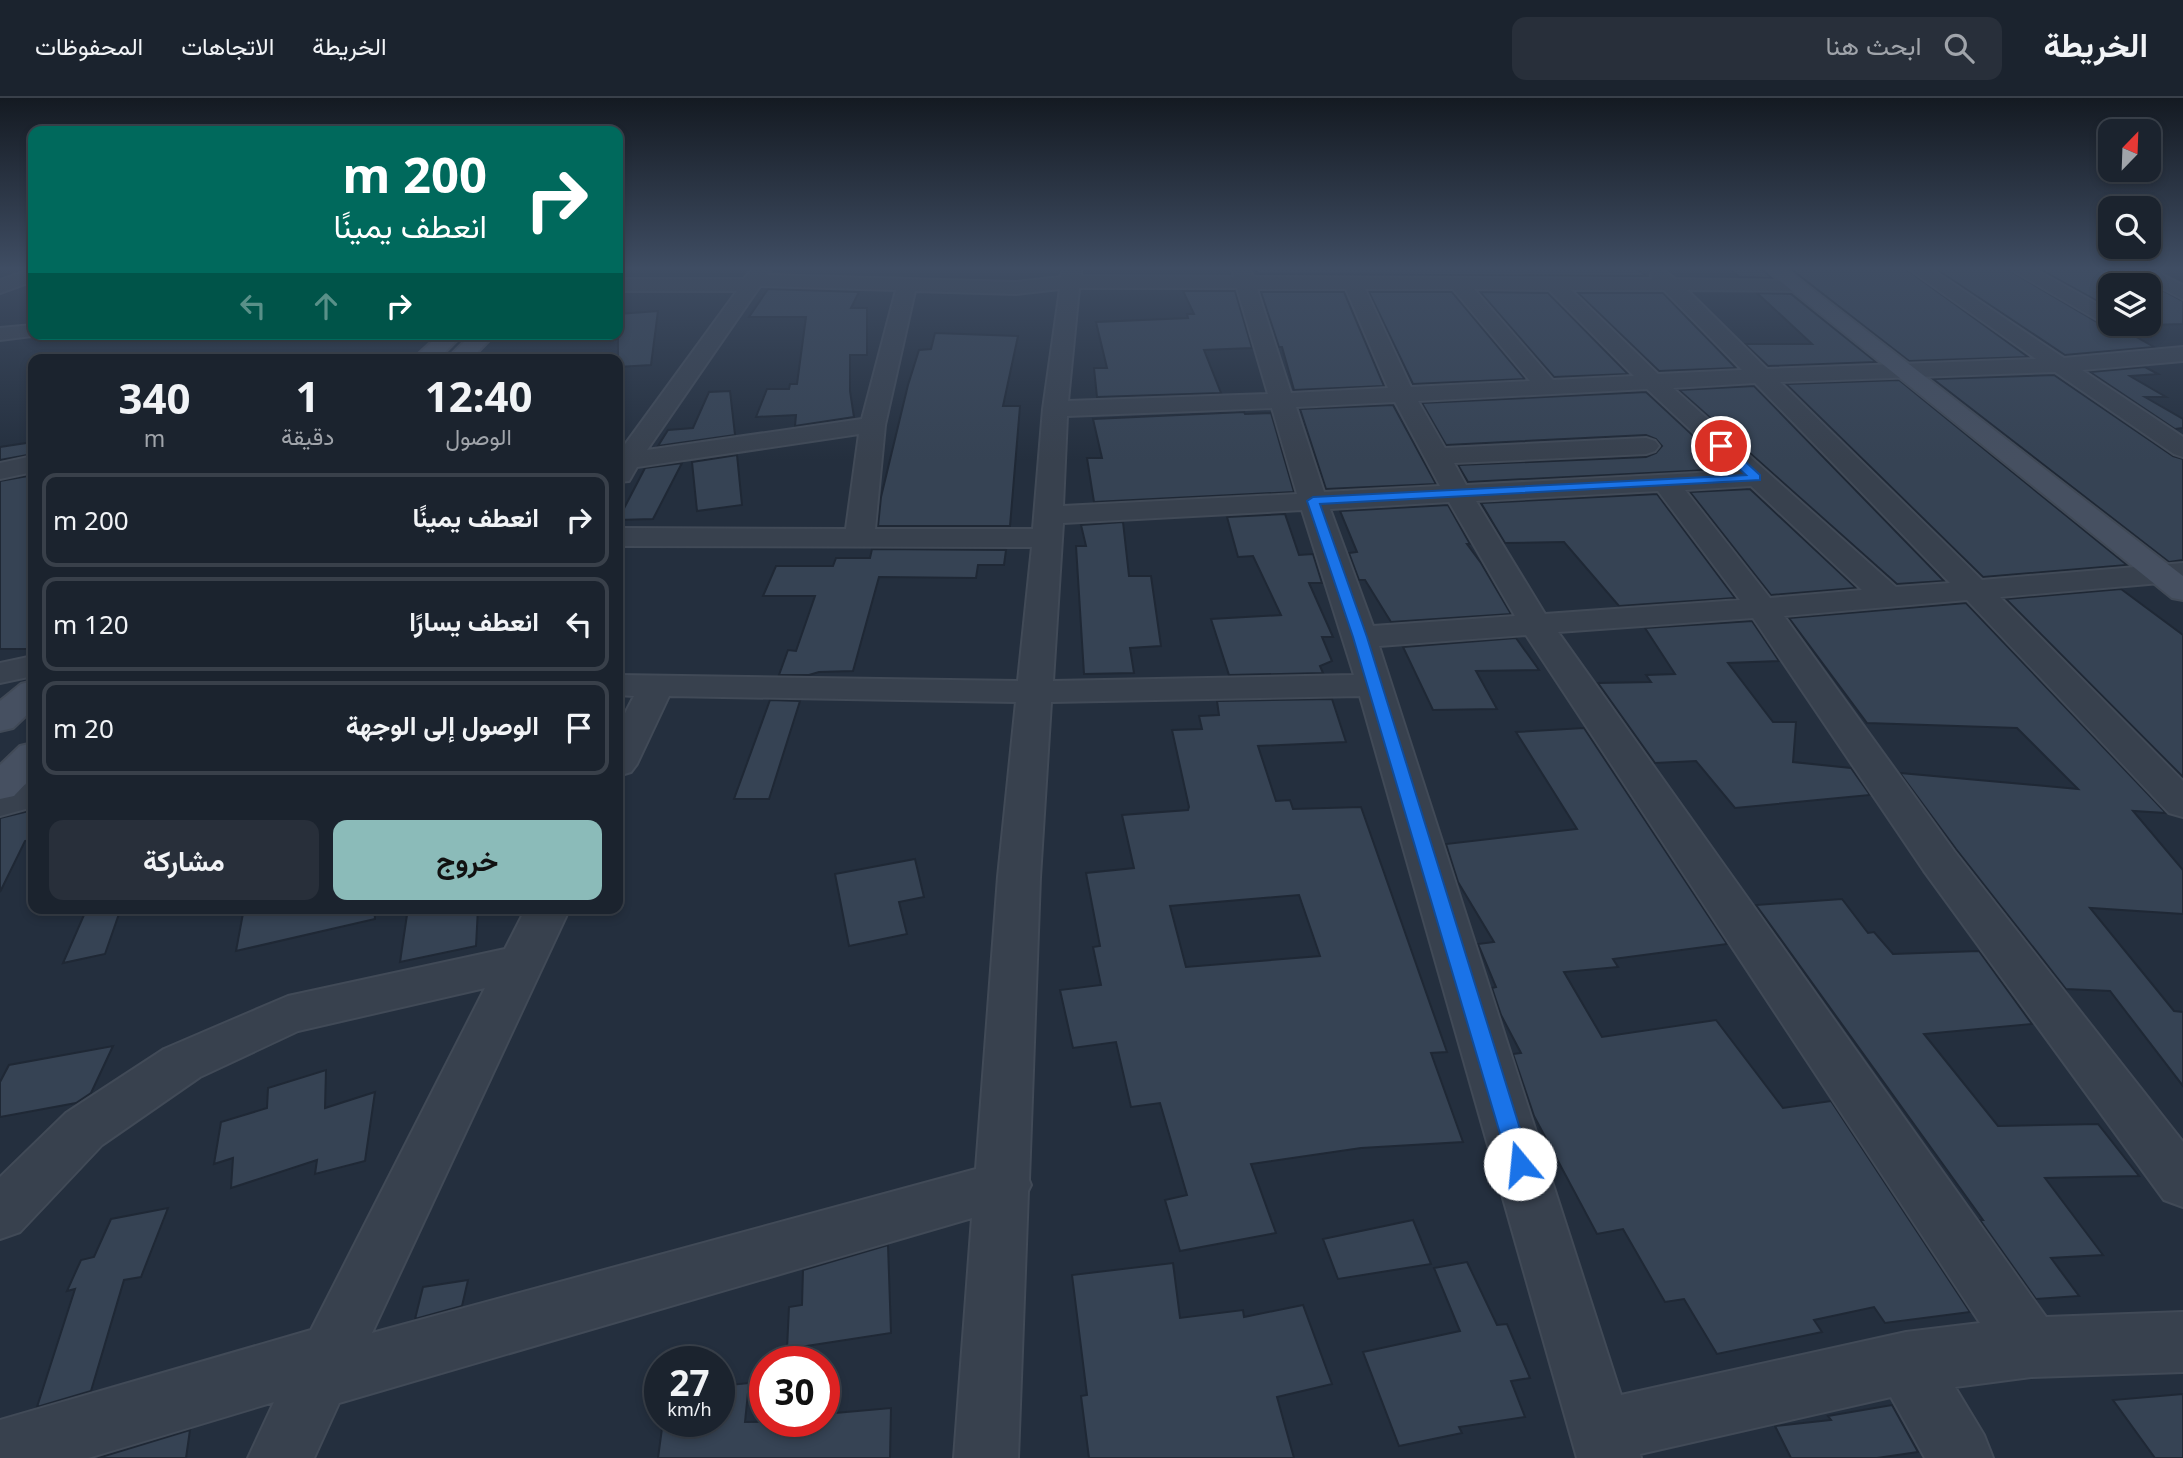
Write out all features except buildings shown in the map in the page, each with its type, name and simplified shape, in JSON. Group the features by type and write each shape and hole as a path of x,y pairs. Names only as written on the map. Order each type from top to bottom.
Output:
{"street":[{"path":"623,465 717,332"},
{"path":"860,536 873,425 895,332"},
{"path":"986,1458 1020,877 1055,409 1064,332"},
{"path":"1260,332 1313,501 1360,637 1605,1451 1906,1363 2032,1347 2183,1342"},
{"path":"1370,332 1457,492 1535,625 2032,1347"},
{"path":"1504,332 1547,387"},
{"path":"1603,332 1756,478 1810,523 1888,597"},
{"path":"1717,332 1975,590 2183,804"},
{"path":"1856,332 2176,579"},
{"path":"2013,332 2183,449"},
{"path":"0,334 28,336"},
{"path":"2142,336 2180,356"},
{"path":"431,354 446,340"},
{"path":"463,354 479,340"},
{"path":"1055,409 1281,401 1761,376 2062,365 2180,356"},
{"path":"623,468 873,425"},
{"path":"1437,456 1646,446"},
{"path":"0,471 28,465"},
{"path":"0,482 28,466"},
{"path":"623,537 860,536 1048,526 1313,501 1756,478"},
{"path":"1664,481 1762,608 1939,861 2183,1183"},
{"path":"1360,637 1975,590 2176,579"},
{"path":"0,673 28,667"},
{"path":"623,685 1035,692 1374,685"},
{"path":"623,754 656,686"},
{"path":"0,720 28,695"},
{"path":"0,787 28,759"},
{"path":"0,803 28,796"},
{"path":"280,1458 545,914"},
{"path":"0,1214 84,1129 182,1063 288,1015 521,963"},
{"path":"0,1452 1004,1185"},
{"path":"1906,1363 1961,1458"}],"route":[{"path":"1520,1164 1360,637 1313,501 1756,478 1721,446"}]}
